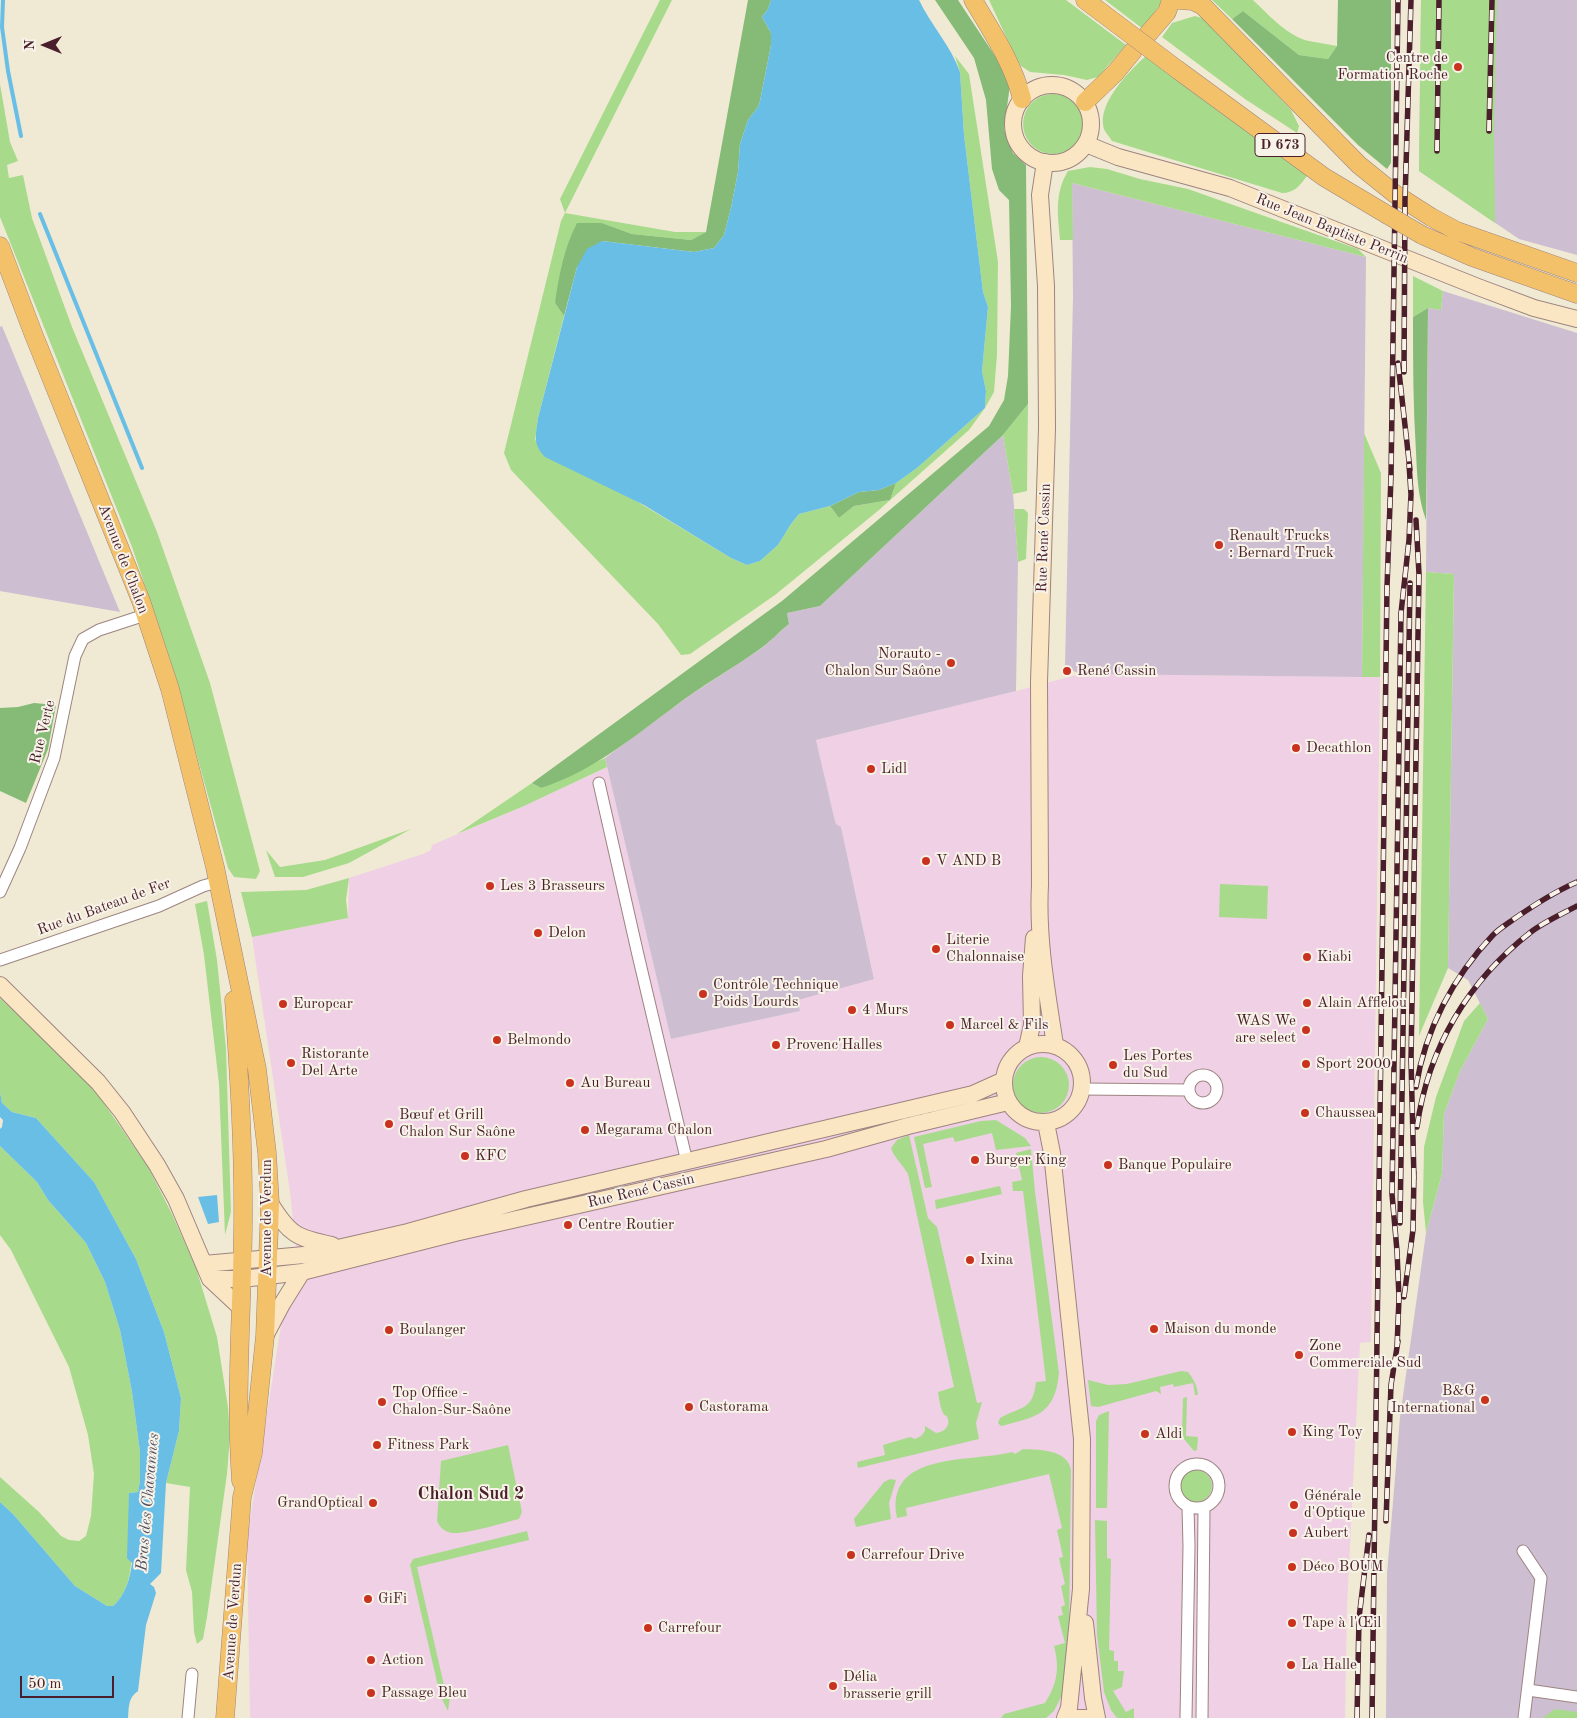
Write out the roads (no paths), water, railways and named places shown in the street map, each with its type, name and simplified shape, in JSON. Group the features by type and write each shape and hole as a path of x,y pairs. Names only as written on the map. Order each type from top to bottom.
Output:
{"main road":[{"path":"973,0 1007,58 1017,80 1022,99"},
{"name":"D 673","path":"1085,0 1324,177 1422,235 1472,257 1577,294"},
{"path":"1148,34 1166,12 1171,0"},
{"path":"1179,0 1203,6 1348,154 1395,194 1457,231 1577,273"},
{"path":"1085,102 1115,73 1133,51"},
{"path":"1054,84 1076,92 1085,102 1090,115 1091,130 1086,144 1068,160 1057,163 1044,162 1029,155 1018,142 1014,132 1013,120 1016,109 1030,91 1054,84"},
{"name":"Rue Jean Baptiste Perrin","path":"1086,144 1118,157 1230,188 1478,287 1534,308 1577,319"},
{"name":"Rue René Cassin","path":"1044,162 1040,195 1046,286 1047,428 1039,682 1039,914 1046,990 1055,1045"},
{"name":"Avenue de Chalon","path":"0,246 145,615 170,688 218,882"},
{"name":"Avenue de Verdun","path":"218,882 242,989 257,1069 267,1153 270,1203 265,1336 252,1453 242,1496"},
{"name":"Rue René Cassin","path":"1027,1047 1032,1025 1032,946 1039,914"},
{"name":"Avenue de Verdun","path":"225,1718 242,1496 238,1435 242,1279 241,1103 230,942"},
{"path":"0,985 98,1082 122,1112 157,1165 176,1199 210,1279 241,1308"},
{"path":"1041,1044 1055,1045 1066,1051 1075,1060 1081,1070 1083,1089 1076,1106 1068,1114 1058,1120 1046,1123 1034,1122 1024,1118 1008,1102 1004,1080 1006,1070 1018,1052 1027,1047 1041,1044"},
{"name":"Rue René Cassin","path":"204,1264 304,1255 408,1232 526,1199 973,1094 1004,1080"},
{"name":"Rue René Cassin","path":"210,1279 242,1279 302,1272 455,1233 826,1150 899,1128 1008,1102"},
{"path":"1046,1123 1052,1153 1080,1413 1082,1466 1081,1589 1069,1708 1065,1718"},
{"path":"636,1192 687,1162"},
{"path":"455,1233 526,1199"},
{"path":"270,1203 284,1225 291,1231 311,1241 342,1247"},
{"path":"265,1336 302,1272"},
{"path":"1081,1589 1093,1698 1097,1718"},
{"path":"1076,1718 1088,1718"}],"street":[{"name":"Rue Verte","path":"0,892 20,848 54,758 76,656 83,639 99,630 145,615"},
{"path":"599,783 687,1162"},
{"name":"Rue du Bateau de Fer","path":"0,960 159,906 203,886 218,882"},
{"path":"1083,1089 1188,1090"},
{"path":"1198,1464 1212,1470 1219,1482 1217,1496 1214,1501 1204,1508 1193,1509 1188,1507 1177,1498 1175,1492 1176,1478 1185,1467 1198,1464"},
{"path":"1186,1718 1188,1507"},
{"path":"1202,1718 1204,1508"},
{"path":"1523,1551 1541,1578 1524,1718"},
{"path":"188,1718 192,1674"},
{"path":"1528,1690 1577,1697"}],"water":[{"path":"771,0 919,0 956,62 960,72 964,135 983,292 988,307 982,371 986,391 985,408 917,468 896,483 879,490 859,492 830,506 799,514 778,545 760,561 747,565 731,558 644,505 545,457 538,447 536,434 538,418 577,267 587,249 602,241 694,252 714,248 724,235 738,172 740,144 748,120 758,107 760,101 771,45 771,33 762,17 768,9"},
{"name":"Bras des Chavannes","path":"0,1092 2,1103 12,1112 36,1118 94,1182 136,1259 164,1332 181,1398 179,1431 166,1483 161,1573 150,1584 154,1587 156,1593 146,1625 138,1691 131,1699 128,1718 0,1718 0,1502 13,1514 75,1586 107,1606 113,1606 124,1592 131,1569 132,1563 127,1558 129,1493 138,1492 140,1452 132,1392 120,1330 105,1282 86,1243 48,1200 37,1182 0,1146 0,1129 3,1120 0,1117"},
{"path":"217,1195 219,1222 208,1224 198,1197"}],"waterway":[{"path":"3,0 2,27 8,71 21,136"},
{"path":"40,214 142,468"}],"railway":[{"path":"1372,1718 1387,587 1391,476 1398,0"},
{"path":"1404,372 1405,200 1411,0"},
{"path":"1437,151 1439,0"},
{"path":"1489,131 1492,0"},
{"path":"1398,363 1410,470"},
{"path":"1397,1347 1399,1298 1392,1194 1401,613 1409,540 1411,494 1409,464"},
{"path":"1414,1179 1411,1060 1419,574 1416,520"},
{"path":"1400,1223 1410,583"},
{"path":"1416,1087 1426,1045 1434,1025 1443,1005 1465,968 1493,935 1506,925 1544,899 1577,882"},
{"path":"1417,1127 1422,1098 1441,1044 1454,1018 1470,994 1508,951 1531,932 1547,921 1577,906"},
{"path":"1404,1297 1413,1230 1414,1172"},
{"path":"1386,1521 1391,1385 1398,1341"},
{"path":"1357,1718 1359,1618 1369,1535"}],"place":[{"name":"Centre de Formation Roche","path":"1458,67"},
{"name":"Renault Trucks : Bernard Truck","path":"1219,545"},
{"name":"Norauto - Chalon Sur Saône","path":"951,663"},
{"name":"René Cassin","path":"1067,671"},
{"name":"Decathlon","path":"1296,748"},
{"name":"Lidl","path":"871,769"},
{"name":"V AND B","path":"926,861"},
{"name":"Les 3 Brasseurs","path":"490,886"},
{"name":"Delon","path":"538,933"},
{"name":"Literie Chalonnaise","path":"936,949"},
{"name":"Kiabi","path":"1307,957"},
{"name":"Contrôle Technique Poids Lourds","path":"703,994"},
{"name":"Alain Afflelou","path":"1307,1003"},
{"name":"Europcar","path":"283,1004"},
{"name":"4 Murs","path":"852,1010"},
{"name":"Marcel & Fils","path":"950,1025"},
{"name":"WAS We are select","path":"1306,1030"},
{"name":"Belmondo","path":"497,1040"},
{"name":"Provenc'Halles","path":"776,1045"},
{"name":"Ristorante Del Arte","path":"291,1063"},
{"name":"Sport 2000","path":"1306,1064"},
{"name":"Les Portes du Sud","path":"1113,1065"},
{"name":"Au Bureau","path":"570,1083"},
{"name":"Chaussea","path":"1305,1113"},
{"name":"Bœuf et Grill Chalon Sur Saône","path":"389,1124"},
{"name":"Megarama Chalon","path":"585,1130"},
{"name":"KFC","path":"465,1156"},
{"name":"Burger King","path":"975,1160"},
{"name":"Banque Populaire","path":"1108,1165"},
{"name":"Centre Routier","path":"568,1225"},
{"name":"Ixina","path":"970,1260"},
{"name":"Maison du monde","path":"1154,1329"},
{"name":"Boulanger","path":"389,1330"},
{"name":"Zone Commerciale Sud","path":"1299,1355"},
{"name":"B&G International","path":"1485,1400"},
{"name":"Top Office - Chalon-Sur-Saône","path":"382,1402"},
{"name":"Castorama","path":"689,1407"},
{"name":"King Toy","path":"1292,1432"},
{"name":"Aldi","path":"1145,1434"},
{"name":"Fitness Park","path":"377,1445"},
{"name":"GrandOptical","path":"373,1503"},
{"name":"Générale d'Optique","path":"1294,1505"},
{"name":"Aubert","path":"1293,1533"},
{"name":"Carrefour Drive","path":"851,1555"},
{"name":"Déco BOUM","path":"1292,1567"},
{"name":"GiFi","path":"368,1599"},
{"name":"Tape à l'Œil","path":"1292,1623"},
{"name":"Carrefour","path":"648,1628"},
{"name":"Action","path":"371,1660"},
{"name":"La Halle","path":"1291,1665"},
{"name":"Délia brasserie grill","path":"833,1686"},
{"name":"Passage Bleu","path":"371,1693"}],"district":[{"name":"Chalon Sud 2","path":"471,1494"}]}
